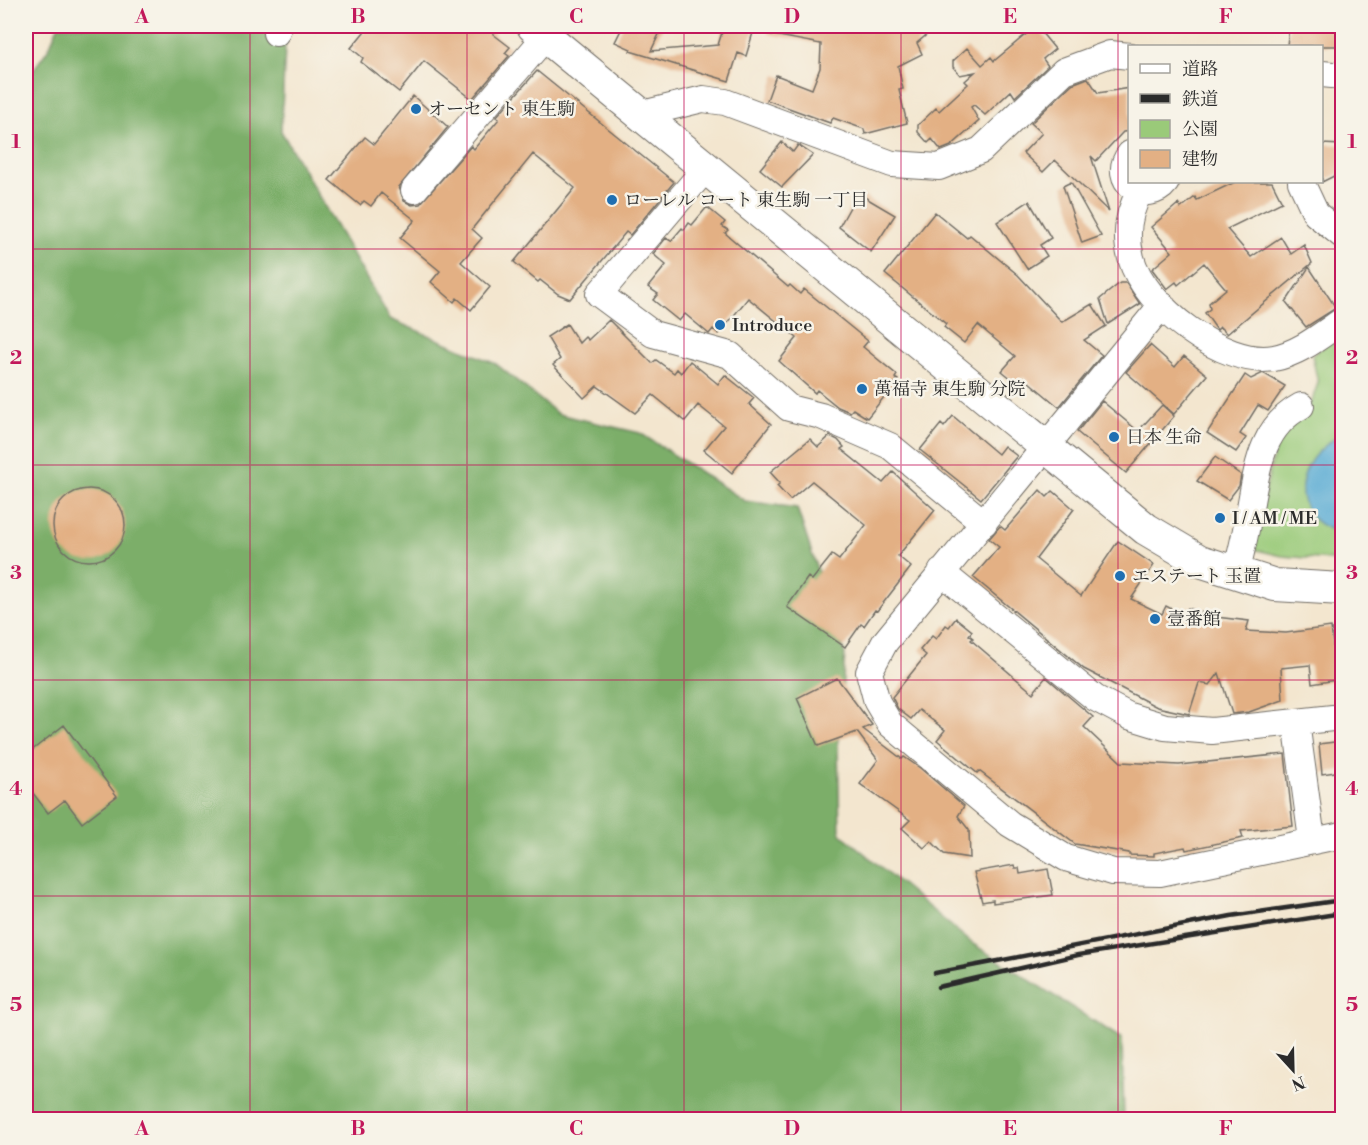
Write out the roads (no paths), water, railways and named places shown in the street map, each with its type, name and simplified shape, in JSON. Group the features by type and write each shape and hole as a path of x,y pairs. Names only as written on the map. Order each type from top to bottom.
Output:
{"street":[{"path":"414,190 539,31 1146,529 1200,561 1275,585 1342,589"},
{"path":"642,114 680,102 703,99 724,102 892,164 939,167 981,150 1064,71 1110,54 1128,56"},
{"path":"1323,74 1342,76"},
{"path":"1128,158 1124,167 1125,180 1128,182"},
{"path":"706,168 599,294 653,334 730,355 789,408 821,416 890,446 984,524"},
{"path":"1129,183 1140,192 1152,192 1165,183"},
{"path":"1301,183 1316,214 1342,235"},
{"path":"1140,192 1131,207 1128,231 1131,260 1148,289 1162,305 1204,341 1245,357 1273,358 1302,348 1342,321"},
{"path":"1162,305 1048,447 941,572 885,642 869,672 877,702 890,724 1010,824 1066,858 1113,872 1160,873 1342,835"},
{"path":"1236,573 1259,456 1269,434 1287,413 1301,406"},
{"path":"941,572 1095,698 1129,716 1165,727 1212,730 1342,717"},
{"path":"1296,722 1312,840"}],"water":[{"path":"1342,433 1342,532 1330,529 1311,516 1302,496 1302,485 1305,473 1314,457"}],"railway":[{"path":"935,973 1231,916 1342,900"},
{"path":"938,987 1078,955 1342,913"}],"place":[{"name":"オーセント 東生駒","path":"416,109"},
{"name":"ローレル コート 東生駒 一丁目","path":"612,200"},
{"name":"Introduce","path":"720,325"},
{"name":"萬福寺 東生駒 分院","path":"862,389"},
{"name":"日本 生命","path":"1114,437"},
{"name":"I / AM / ME","path":"1220,518"},
{"name":"エステート 玉置","path":"1120,576"},
{"name":"壹番館","path":"1155,619"}]}
